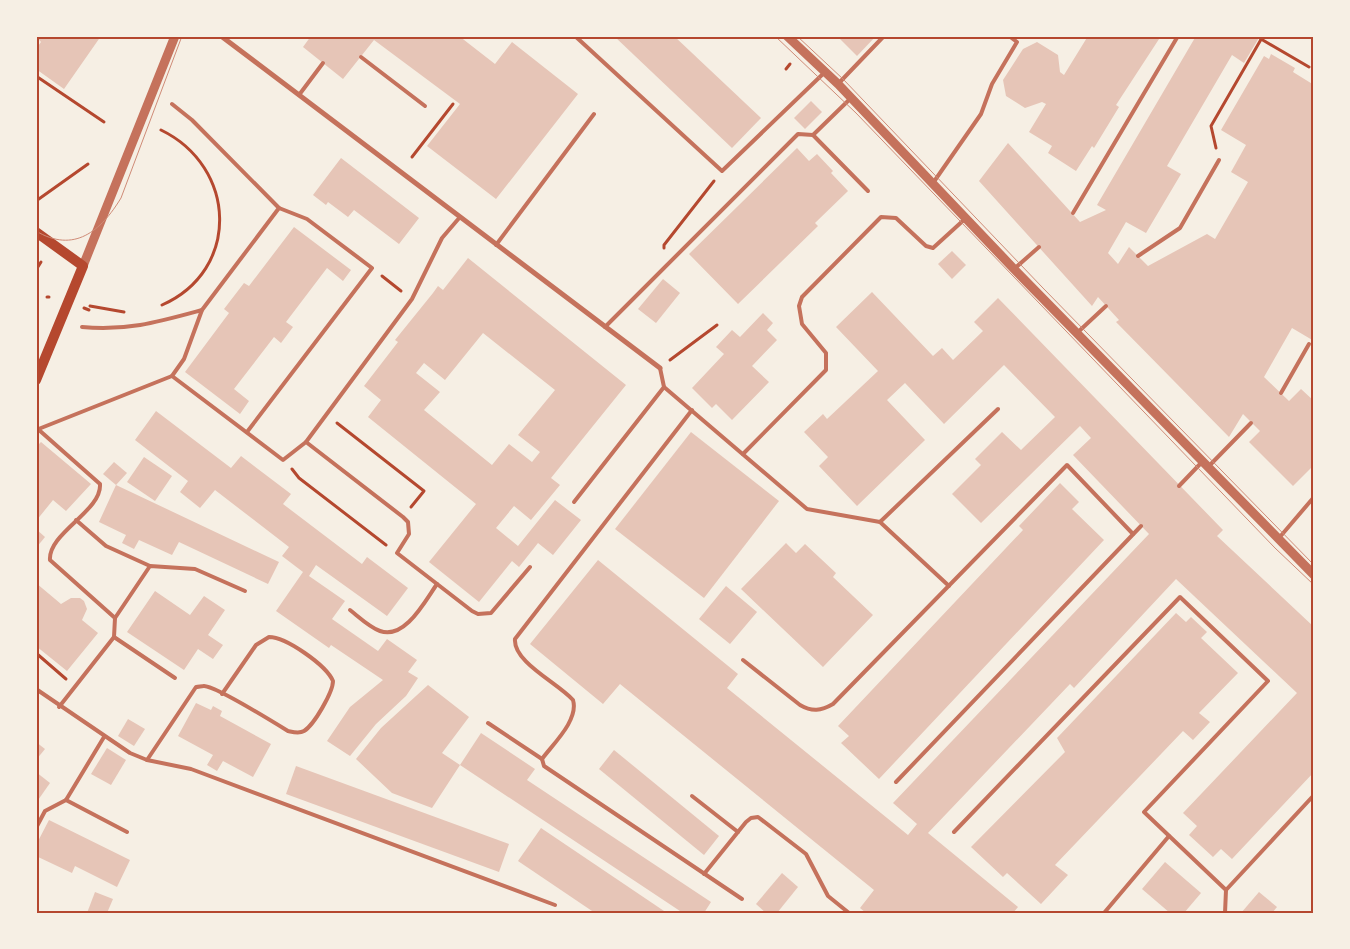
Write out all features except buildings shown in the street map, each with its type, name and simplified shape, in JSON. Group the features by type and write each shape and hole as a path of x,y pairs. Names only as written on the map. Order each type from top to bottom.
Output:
{"main road":[{"path":"36,232 83,266 36,380"}],"street":[{"path":"83,266 175,36"},
{"path":"221,36 660,368"},
{"path":"787,36 838,84 1014,269 1314,575"}],"lane":[{"path":"575,36 722,171 781,117 825,72"},
{"path":"838,84 884,36"},
{"path":"933,184 982,114 992,84 1017,42 1010,36"},
{"path":"1072,213 1178,36"},
{"path":"360,57 426,106"},
{"path":"300,95 323,63"},
{"path":"813,135 851,98"},
{"path":"172,104 192,120 279,208 307,219 372,268 247,432"},
{"path":"496,244 594,114"},
{"path":"605,327 798,134 813,135 868,191"},
{"path":"1138,256 1180,228 1219,160"},
{"path":"115,618 50,560 53,548 98,496 100,484 38,430 172,376 184,359 202,310 279,208"},
{"path":"172,376 283,460 306,442 412,298 442,238 460,217"},
{"path":"743,454 826,370 826,353 802,324 799,315 799,306 808,289 881,218 896,218 926,246 933,248 966,218"},
{"path":"1014,269 1039,247"},
{"path":"1077,333 1106,306"},
{"path":"82,327 104,329 143,326 202,310"},
{"path":"1281,394 1309,344"},
{"path":"660,368 664,387 807,509 880,522 949,586"},
{"path":"574,502 664,387"},
{"path":"880,522 998,409"},
{"path":"542,759 571,719 574,706 568,695 521,657 515,646 515,639 692,410"},
{"path":"1179,486 1251,423"},
{"path":"306,442 404,517 408,522 409,534 397,553 472,611 485,615 497,608 530,567"},
{"path":"743,660 808,710 826,709 834,704 1067,465 1133,534"},
{"path":"1278,540 1314,497"},
{"path":"76,520 106,546 150,566 195,568 245,591"},
{"path":"896,782 1141,526"},
{"path":"59,706 114,637 115,618 150,566"},
{"path":"350,610 381,632 391,632 401,629 408,622 438,584"},
{"path":"954,832 1180,597 1268,681 1144,812 1226,890"},
{"path":"114,637 175,678"},
{"path":"146,760 196,687 210,687 222,694 288,731 296,733 304,731 309,726 330,695 333,681 325,668 277,637 269,637 256,645 222,694"},
{"path":"36,689 104,736 146,760 191,769 555,905"},
{"path":"488,724 542,759 544,766 742,899"},
{"path":"36,828 45,811 66,800 104,736"},
{"path":"1226,913 1226,890 1314,794"},
{"path":"692,796 738,832"},
{"path":"66,800 127,832"},
{"path":"704,874 751,818 758,817 806,854 828,896 849,913"},
{"path":"1104,913 1169,836"}],"path":[{"path":"1219,160 1211,126 1262,38 1309,67"},
{"path":"786,69 790,64"},
{"path":"36,76 104,122"},
{"path":"412,157 453,104"},
{"path":"155,308 171,301 198,278 215,247 220,212 212,178 203,163 178,138 161,130"},
{"path":"36,201 88,164"},
{"path":"664,269 664,245 722,171"},
{"path":"36,270 41,262"},
{"path":"372,268 412,298"},
{"path":"84,308 128,312"},
{"path":"660,368 717,325"},
{"path":"326,415 424,491 404,517"},
{"path":"283,460 299,478 397,553"},
{"path":"36,653 76,686"}],"tram line":[{"path":"36,231 50,238 74,239 85,236 95,229 113,210 121,198 182,36"},
{"path":"775,36 856,113 1275,548 1314,585"},
{"path":"797,36 843,79 1042,287 1314,565"}]}
